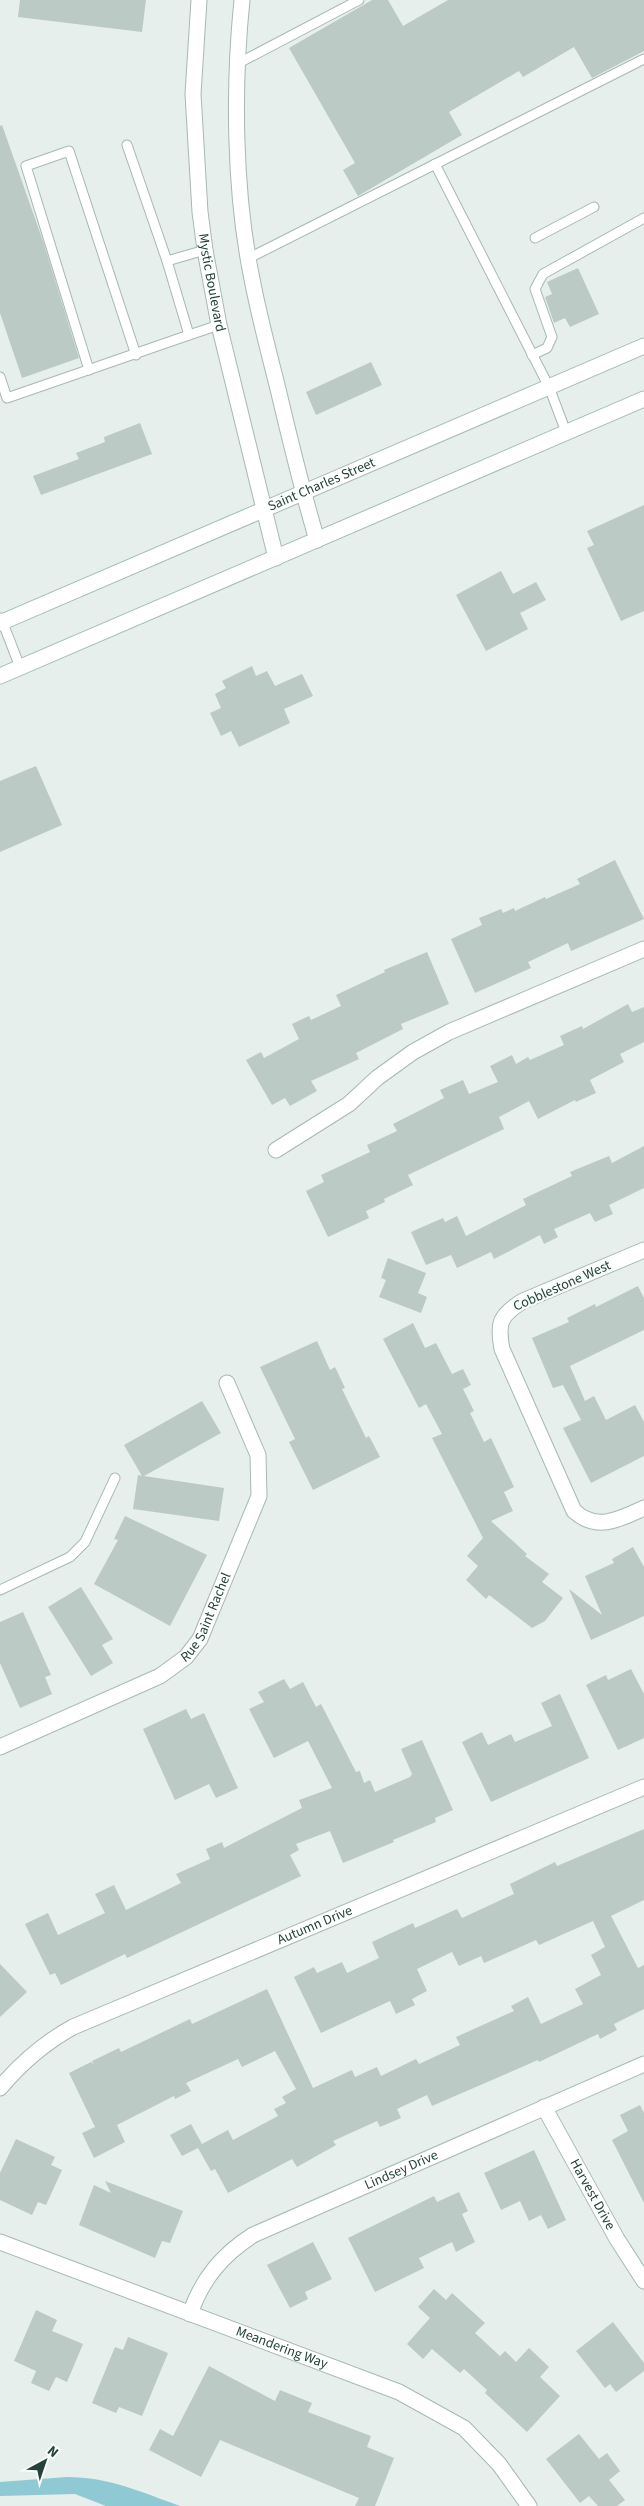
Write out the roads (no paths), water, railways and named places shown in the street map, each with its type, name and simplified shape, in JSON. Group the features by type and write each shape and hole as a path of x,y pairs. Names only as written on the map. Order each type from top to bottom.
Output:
{"street":[{"name":"Mystic Boulevard","path":"199,0 193,94 200,212 205,250 219,325 276,558"},
{"path":"242,0 236,94 242,212 248,258 303,492 317,540"},
{"name":"Saint Charles Street","path":"1,621 644,346"},
{"path":"0,676 644,399"},
{"path":"276,1150 349,1104 377,1078 414,1052 448,1032 644,949"},
{"name":"Cobblestone West","path":"644,1250 522,1301 508,1310 502,1319 498,1332 502,1349 569,1502 580,1516 592,1522 604,1523 644,1508"},
{"name":"Rue Saint Rachel","path":"1,1744 160,1676 186,1657 200,1639 259,1496 258,1455 227,1383"},
{"name":"Autumn Drive","path":"0,2088 28,2058 49,2040 73,2027 644,1786"},
{"name":"Lindsey Drive","path":"190,2314 197,2296 211,2271 224,2256 253,2235 644,2064"},
{"name":"Harvest Drive","path":"544,2107 616,2239 644,2281"},
{"name":"Meandering Way","path":"0,2242 399,2392 434,2409 464,2428 482,2444 529,2506"}],"lane":[{"path":"237,64 359,0"},
{"path":"248,258 644,59"},
{"path":"127,145 167,261 189,335"},
{"path":"89,370 26,166 68,151 136,355"},
{"path":"435,164 549,387 566,432"},
{"path":"535,238 594,207"},
{"path":"532,355 547,348 552,337 535,289 543,274 644,218"},
{"path":"167,261 205,250"},
{"path":"0,376 8,398 219,325"},
{"path":"1,621 20,667"},
{"path":"0,1590 70,1557 84,1542 115,1478"}],"water":[{"path":"67,2477 111,2482 180,2506 106,2506 75,2494 0,2496 0,2482"}]}
